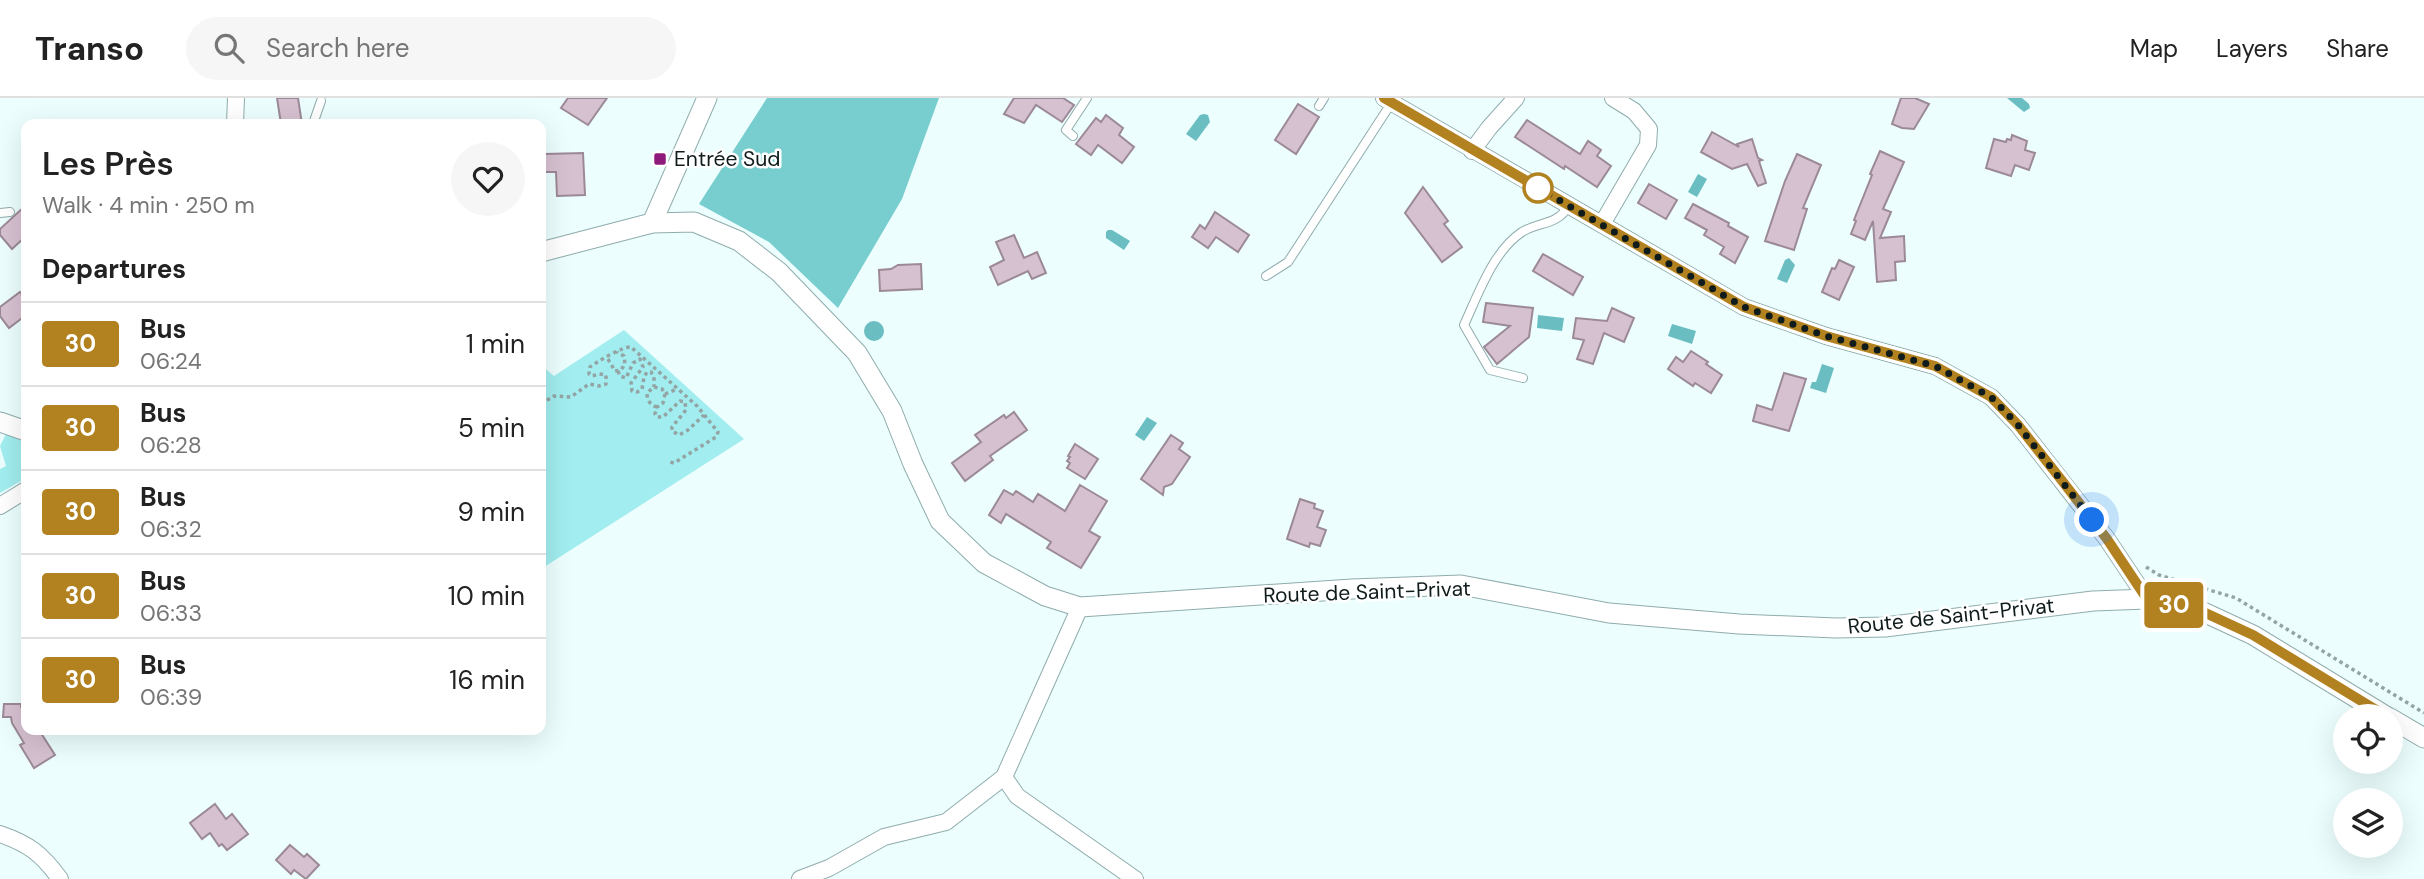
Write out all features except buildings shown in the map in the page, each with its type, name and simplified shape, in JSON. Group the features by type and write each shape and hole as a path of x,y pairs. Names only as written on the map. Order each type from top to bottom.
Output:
{"street":[{"path":"235,119 236,98"},
{"path":"652,223 707,98"},
{"path":"1472,150 1517,98"},
{"path":"1602,224 1648,145 1649,129 1634,111 1613,98"},
{"path":"1388,100 1744,307 1826,336 1935,366 1991,397 2018,425 2075,497 2147,599"},
{"name":"Route de Saint-Privat","path":"546,251 652,223 694,222 739,241 779,272 857,353 892,411 940,521 984,563 1045,596 1080,607 1352,589 1461,586 1609,613 1739,624 1836,628 1885,627 2093,601 2147,599 2199,610 2253,635 2367,704"},
{"path":"0,422 21,429"},
{"path":"0,506 21,493"},
{"path":"800,879 830,868 884,837 946,822 1004,777 1080,607"},
{"name":"Route de Saint-Privat","path":"2403,726 2424,738"},
{"path":"1004,777 1017,796 1135,879"},
{"path":"0,834 23,842 47,861 60,879"}],"lane":[{"path":"1073,135 1066,130 1087,98"},
{"path":"1319,106 1324,98"},
{"path":"1266,276 1288,262 1388,100"},
{"path":"315,119 321,101"},
{"path":"1523,379 1490,370 1464,325 1487,273 1511,242 1531,228 1561,218 1569,206"}],"path":[{"path":"546,401 554,396 571,397 589,384 606,384 606,375 593,376 589,370 625,346 631,347 716,428 716,437 674,463 670,462"},
{"path":"617,352 624,356 625,360 618,371"},
{"path":"608,359 612,368 626,378 633,363 640,359 643,367 631,383 632,391 637,393 642,389 644,377 647,372 651,372 654,387 647,393 647,398 649,403 657,408"},
{"path":"662,389 669,381"},
{"path":"654,387 662,389 666,394"},
{"path":"677,388 666,394 663,404 657,408 655,414 660,418 680,401 685,402 686,410 672,427 679,435 704,415"},
{"path":"2139,562 2158,575 2236,598 2424,713"}],"shaded area":[{"path":"767,98 939,98 902,199 838,308 769,242 699,204"},
{"path":"2007,98 2022,98 2030,108 2024,112"},
{"path":"1200,115 1208,115 1210,122 1196,141 1186,134"},
{"path":"1698,174 1707,179 1697,197 1688,192"},
{"path":"1108,230 1130,241 1124,250 1106,238"},
{"path":"1789,258 1795,265 1787,283 1777,279 1785,260"},
{"path":"1538,315 1564,318 1562,331 1537,328"},
{"path":"874,321 881,324 884,331 881,338 874,341 867,338 864,331 867,324"},
{"path":"1672,324 1696,331 1692,344 1668,336"},
{"path":"624,330 744,439 546,566 546,369 554,376"},
{"path":"1822,364 1834,368 1826,393 1810,388 1812,382 1816,382"},
{"path":"1147,417 1157,423 1144,441 1135,435"},
{"path":"7,432 21,438 21,481 0,493 0,469 6,466 0,446"}],"bus line":[{"name":"30","path":"1384,98 1744,307 1826,336 1935,366 1991,397 2018,425 2063,482 2107,539 2147,599 2199,610 2253,635 2366,704"}],"place":[{"name":"Entrée Sud","path":"660,159"}],"route":[{"path":"1538,188 1744,307 1826,336 1935,366 1991,397 2018,425 2092,520"}]}
